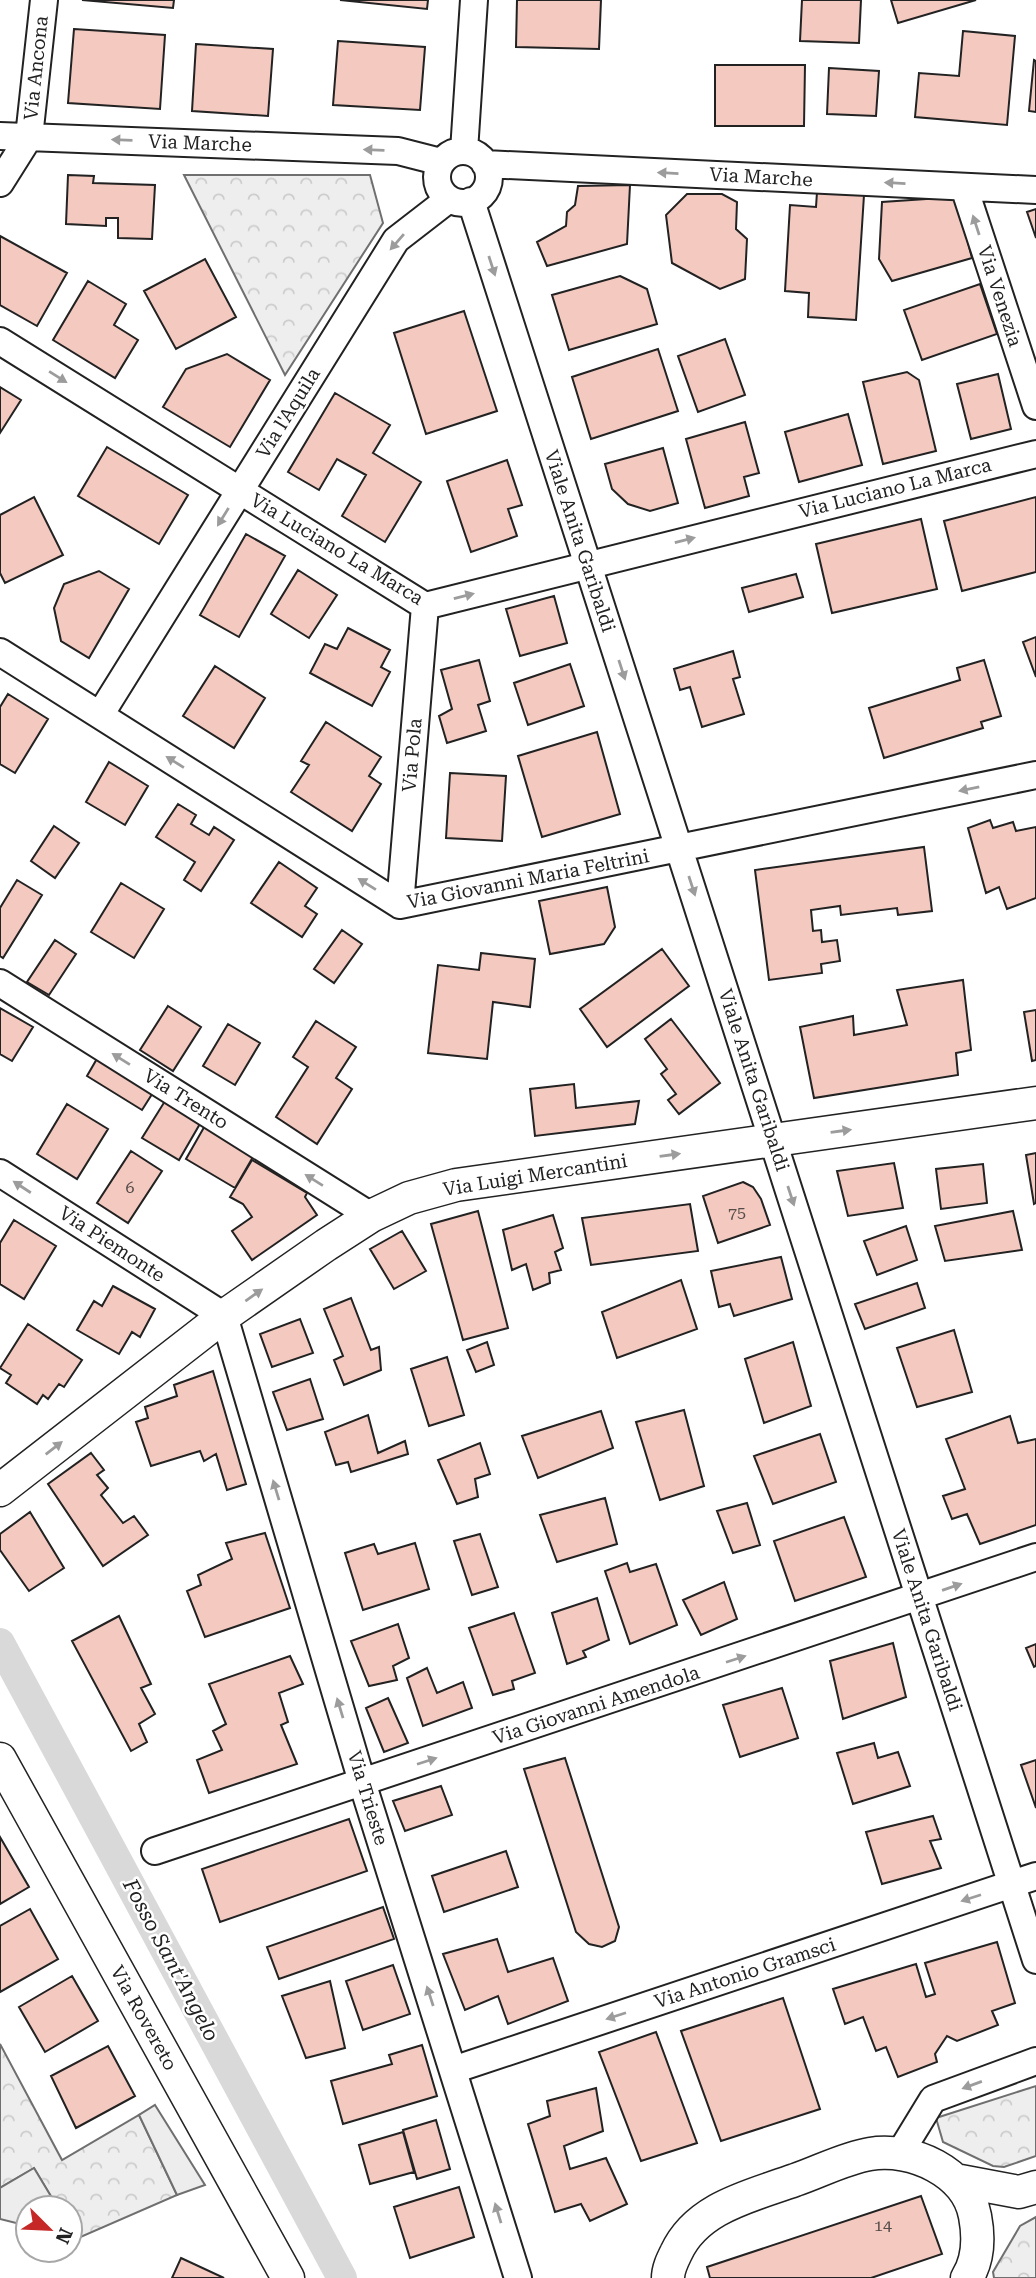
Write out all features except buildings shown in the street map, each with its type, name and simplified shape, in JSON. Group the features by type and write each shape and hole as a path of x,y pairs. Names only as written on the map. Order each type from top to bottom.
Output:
{"street":[{"name":"Via Ancona","path":"29,137 44,0"},
{"path":"460,200 487,186 489,179 463,159 474,0"},
{"name":"Via Marche","path":"0,136 398,151 463,159 1036,190"},
{"path":"0,183 29,137"},
{"name":"Viale Anita Garibaldi","path":"463,159 437,170 438,186 460,200 587,564 1036,1960"},
{"name":"Via Venezia","path":"964,187 1036,406"},
{"name":"Via l'Aquila","path":"100,715 396,240 460,200"},
{"name":"Via Luciano La Marca","path":"0,341 425,606 1036,454"},
{"name":"Via Pola","path":"400,905 425,606"},
{"name":"Via Giovanni Maria Feltrini","path":"0,652 400,905 1036,775"},
{"name":"Via Trento","path":"0,983 371,1216"},
{"name":"Via Luigi Mercantini","path":"0,1490 224,1316 371,1216 409,1198 456,1185 1036,1103"},
{"name":"Via Piemonte","path":"0,1172 224,1316"},
{"name":"Via Trieste","path":"224,1316 362,1782 518,2278"},
{"name":"Via Giovanni Amendola","path":"155,1851 921,1598 1036,1557"},
{"name":"Via Rovereto","path":"0,1759 288,2278"},
{"name":"Via Antonio Gramsci","path":"453,2070 1036,1876"},
{"path":"900,2153 933,2099 1036,2061"},
{"path":"666,2276 684,2236 721,2206 870,2154 900,2153 942,2169 956,2180 973,2204 979,2237 973,2269 968,2278"},
{"path":"956,2180 1027,2189"},
{"path":"979,2237 1027,2189"}],"green space":[{"path":"184,175 370,175 383,223 285,375"},
{"path":"0,2044 62,2160 139,2115 177,2195 84,2236 84,2194 50,2194 34,2168 0,2188"},
{"path":"1036,2086 1036,2156 1004,2167 993,2166 943,2142 936,2118"},
{"path":"1036,2217 1036,2278 994,2278 993,2272 1020,2226"}],"shaded area":[{"path":"155,2105 205,2185 177,2195 139,2115"},
{"path":"34,2168 50,2194 14,2194 14,2222 0,2219 0,2188"}],"waterway":[{"name":"Fosso Sant'Angelo","path":"0,1643 342,2278"}]}
